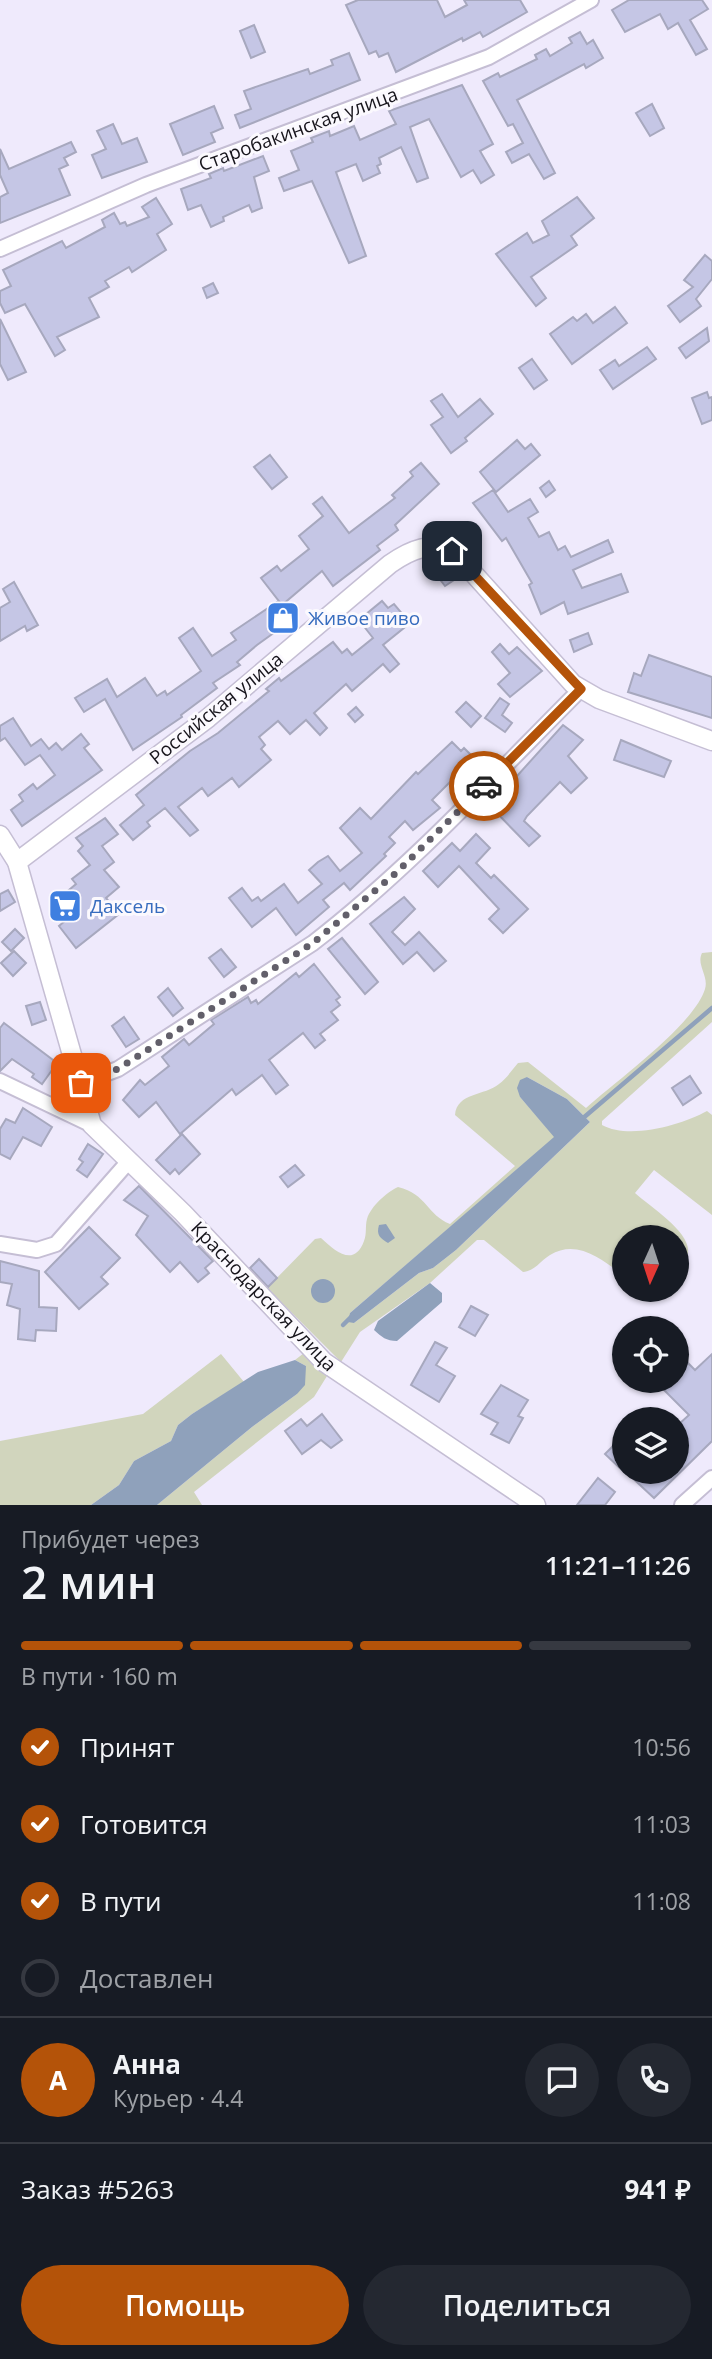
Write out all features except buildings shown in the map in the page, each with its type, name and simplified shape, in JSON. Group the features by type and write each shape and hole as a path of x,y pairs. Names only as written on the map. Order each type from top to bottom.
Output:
{"street":[{"name":"Старобакинская улица","path":"0,249 146,184 481,61 591,0"},
{"name":"Российская улица","path":"17,862 208,718 396,559 429,547 452,551 581,689"},
{"path":"81,1083 118,1069 313,943 340,922 429,842 581,689 598,699 712,741"},
{"path":"0,835 17,862 92,1125"},
{"name":"Краснодарская улица","path":"0,1080 92,1125 183,1213 324,1363 536,1505"},
{"path":"0,1244 37,1250 56,1244 129,1161"},
{"path":"682,1505 712,1478"}],"green space":[{"path":"712,952 712,1022 602,1121 602,1125 613,1129 640,1131 670,1126 707,1111 712,1115 712,1215 654,1170 635,1193 673,1225 612,1225 612,1267 590,1254 570,1249 560,1250 534,1268 523,1272 484,1240 477,1240 430,1283 360,1332 341,1362 267,1288 315,1239 321,1238 338,1252 355,1254 364,1241 367,1219 372,1209 384,1196 398,1187 415,1194 436,1215 450,1224 515,1166 455,1115 461,1102 493,1088 504,1080 518,1063 528,1062 586,1108 686,1019 705,989 702,953","holes":["527,1077 567,1099 590,1122 456,1250 433,1268 419,1273 354,1323 350,1313 555,1137 520,1097"]},
{"path":"304,1353 327,1376 314,1397 194,1492 202,1505 157,1505 297,1394 306,1366 295,1360"},
{"path":"221,1354 244,1382 178,1425 171,1441 134,1461 119,1485 91,1505 0,1505 0,1441 143,1414"}],"water":[{"path":"527,1077 567,1099 590,1122 456,1250 433,1268 419,1273 354,1323 348,1322 350,1313 554,1137 520,1097 517,1088 520,1080"},
{"path":"386,1224 395,1238 388,1243 378,1234 379,1225"},
{"path":"323,1279 331,1283 335,1291 331,1299 323,1303 315,1299 311,1291 315,1283"},
{"path":"430,1283 442,1293 442,1302 397,1341 384,1338 374,1330 378,1321"},
{"path":"295,1360 306,1366 305,1385 297,1394 157,1505 91,1505 119,1485 134,1461 171,1441 178,1425 192,1414 258,1372"}],"waterway":[{"path":"582,1119 712,1008"},
{"path":"343,1325 352,1316"}],"way so far":[{"path":"81,1083 118,1069 313,943 366,901 484,786"}],"place":[{"name":"Живое пиво","path":"283,618"},
{"name":"Даксель","path":"65,906"}],"route":[{"path":"452,551 474,572 573,684 581,689 484,786"}]}
